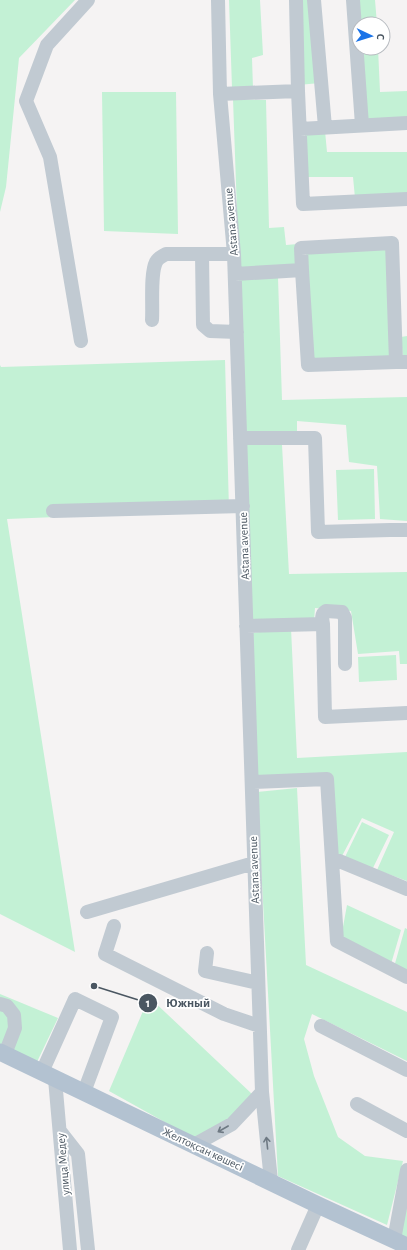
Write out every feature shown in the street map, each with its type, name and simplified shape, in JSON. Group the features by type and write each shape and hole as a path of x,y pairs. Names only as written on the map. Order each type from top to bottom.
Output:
{"main road":[{"name":"Желтоқсан көшесі","path":"2,1053 400,1243"}],"street":[{"path":"81,341 50,157 26,101 47,45 88,0"},
{"name":"Astana avenue","path":"218,0 220,94 235,274 262,1092 271,1181"},
{"path":"296,0 303,204 407,199"},
{"path":"314,0 325,127"},
{"path":"353,0 362,125"},
{"path":"220,94 298,91"},
{"path":"300,129 407,123"},
{"path":"392,243 402,362 308,365 302,270 301,248 392,243"},
{"path":"152,320 153,270 156,260 166,254 234,254"},
{"path":"202,254 203,326 210,331 237,332"},
{"path":"235,274 302,270"},
{"path":"240,438 315,438 318,532 407,530"},
{"path":"54,511 243,506"},
{"path":"345,664 345,618 342,612 326,611 322,617 325,717 407,713"},
{"path":"246,626 323,624"},
{"path":"252,782 327,779 337,941 407,977"},
{"path":"332,858 407,889"},
{"path":"88,912 254,863"},
{"path":"114,926 105,954 224,1014 260,1026"},
{"path":"207,953 205,971 258,983"},
{"path":"48,1075 75,999 112,1017 84,1092"},
{"path":"0,1004 6,1006 14,1015 15,1028 2,1053"},
{"path":"321,1026 407,1070"},
{"name":"улица Медеу","path":"48,1075 60,1131 70,1250"},
{"path":"194,1145 232,1124 262,1092"},
{"path":"357,1104 407,1131"},
{"path":"60,1131 78,1154 88,1250"},
{"path":"400,1243 407,1170"},
{"path":"298,1250 318,1205"}],"green space":[{"path":"0,0 75,0 19,58 6,187 0,212"},
{"path":"229,0 260,0 263,55 252,58 253,89 232,88"},
{"path":"297,0 312,0 320,83 298,85"},
{"path":"356,0 375,0 376,16 358,16"},
{"path":"360,56 378,56 380,92 407,91 407,120 365,123"},
{"path":"102,92 176,92 178,234 104,231"},
{"path":"233,99 266,100 269,228 284,227 286,245 298,244 297,265 239,268"},
{"path":"325,131 327,152 407,152 407,196 355,198 353,177 305,177 305,132"},
{"path":"387,248 392,358 313,361 306,251"},
{"path":"239,277 278,278 282,400 407,397 407,521 380,519 377,466 349,462 346,425 297,421 297,435 244,434"},
{"path":"407,336 407,358 403,358 401,337"},
{"path":"225,360 229,510 7,519 75,952 0,914 0,365 1,367"},
{"path":"245,442 282,445 289,574 407,572 407,664 400,664 399,651 358,654 351,611 315,608 314,621 251,620"},
{"path":"374,469 375,519 338,520 336,470"},
{"path":"291,628 297,758 407,752 407,881 377,870 394,832 362,818 342,856 336,855 329,776 256,778 251,633"},
{"path":"396,655 397,680 359,682 358,657"},
{"path":"297,788 306,965 407,1012 407,1061 312,1014 304,1039 314,1076 338,1137 365,1156 403,1161 387,1225 278,1176 257,792"},
{"path":"362,822 389,835 372,870 345,857"},
{"path":"347,905 401,930 391,964 341,938"},
{"path":"405,928 407,929 407,973 394,967"},
{"path":"0,994 58,1018 36,1064 0,1046"},
{"path":"149,997 252,1094 229,1121 197,1140 109,1091"},
{"path":"407,1202 407,1240 399,1237"}],"place":[{"name":"Южный","path":"94,986"}]}
